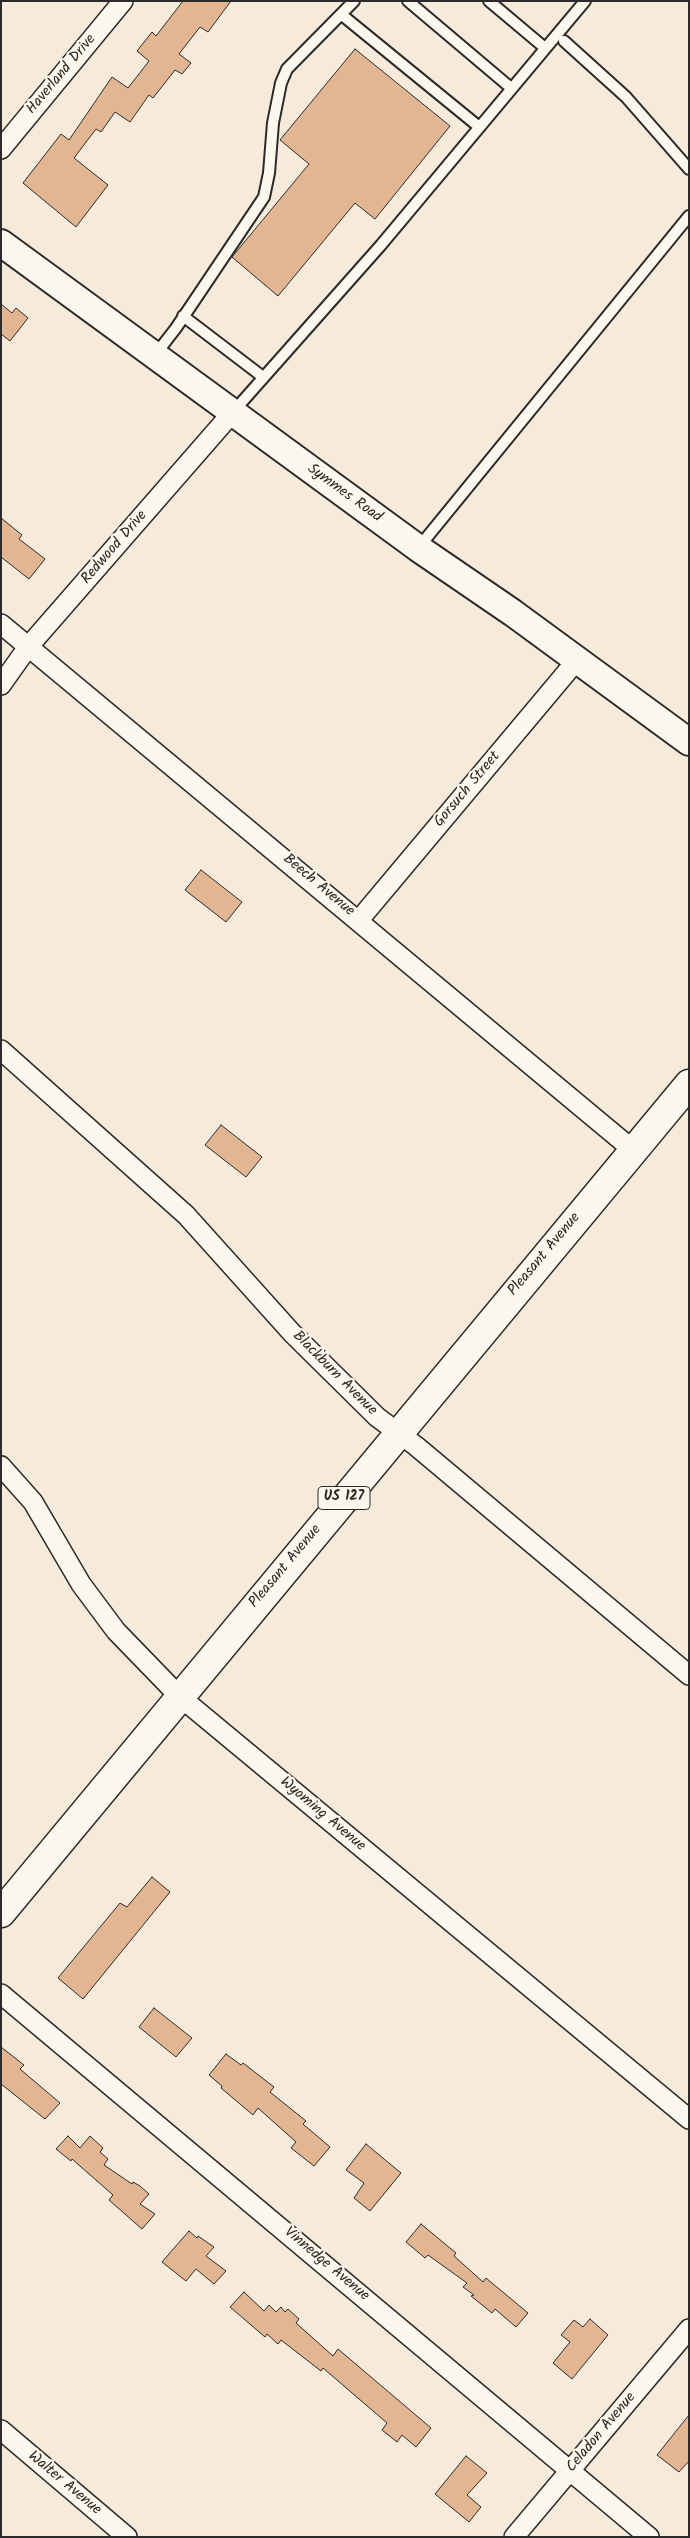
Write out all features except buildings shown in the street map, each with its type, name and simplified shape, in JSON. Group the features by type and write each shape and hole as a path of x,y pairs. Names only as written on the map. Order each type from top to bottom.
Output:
{"main road":[{"name":"Pleasant Avenue","path":"1,1913 398,1432 689,1084"}],"street":[{"name":"Haverland Drive","path":"1,149 123,1"},
{"name":"Symmes Road","path":"1,243 418,548 513,612 689,742"},
{"name":"Redwood Drive","path":"1,685 28,647 232,413"},
{"name":"Beech Avenue","path":"1,624 359,920 633,1150"},
{"name":"Gorsuch Street","path":"359,920 577,660"},
{"name":"Blackburn Avenue","path":"1,1050 186,1215 292,1333 377,1417 398,1432 689,1675"},
{"name":"Wyoming Avenue","path":"1,1466 33,1502 81,1584 116,1631 179,1696 689,2119"},
{"name":"Vinnedge Avenue","path":"1,1994 649,2537"},
{"name":"Celadon Avenue","path":"514,2537 689,2329"},
{"name":"Walter Avenue","path":"1,2430 128,2537"}],"lane":[{"path":"154,356 184,316 264,197 270,173 273,123 281,83 286,69 354,1"},
{"path":"408,1 511,88"},
{"path":"489,1 545,48"},
{"path":"232,413 381,244 545,48 578,3"},
{"path":"342,15 478,126"},
{"path":"564,41 626,97 689,168"},
{"path":"418,548 689,216"},
{"path":"184,316 263,377"}]}
